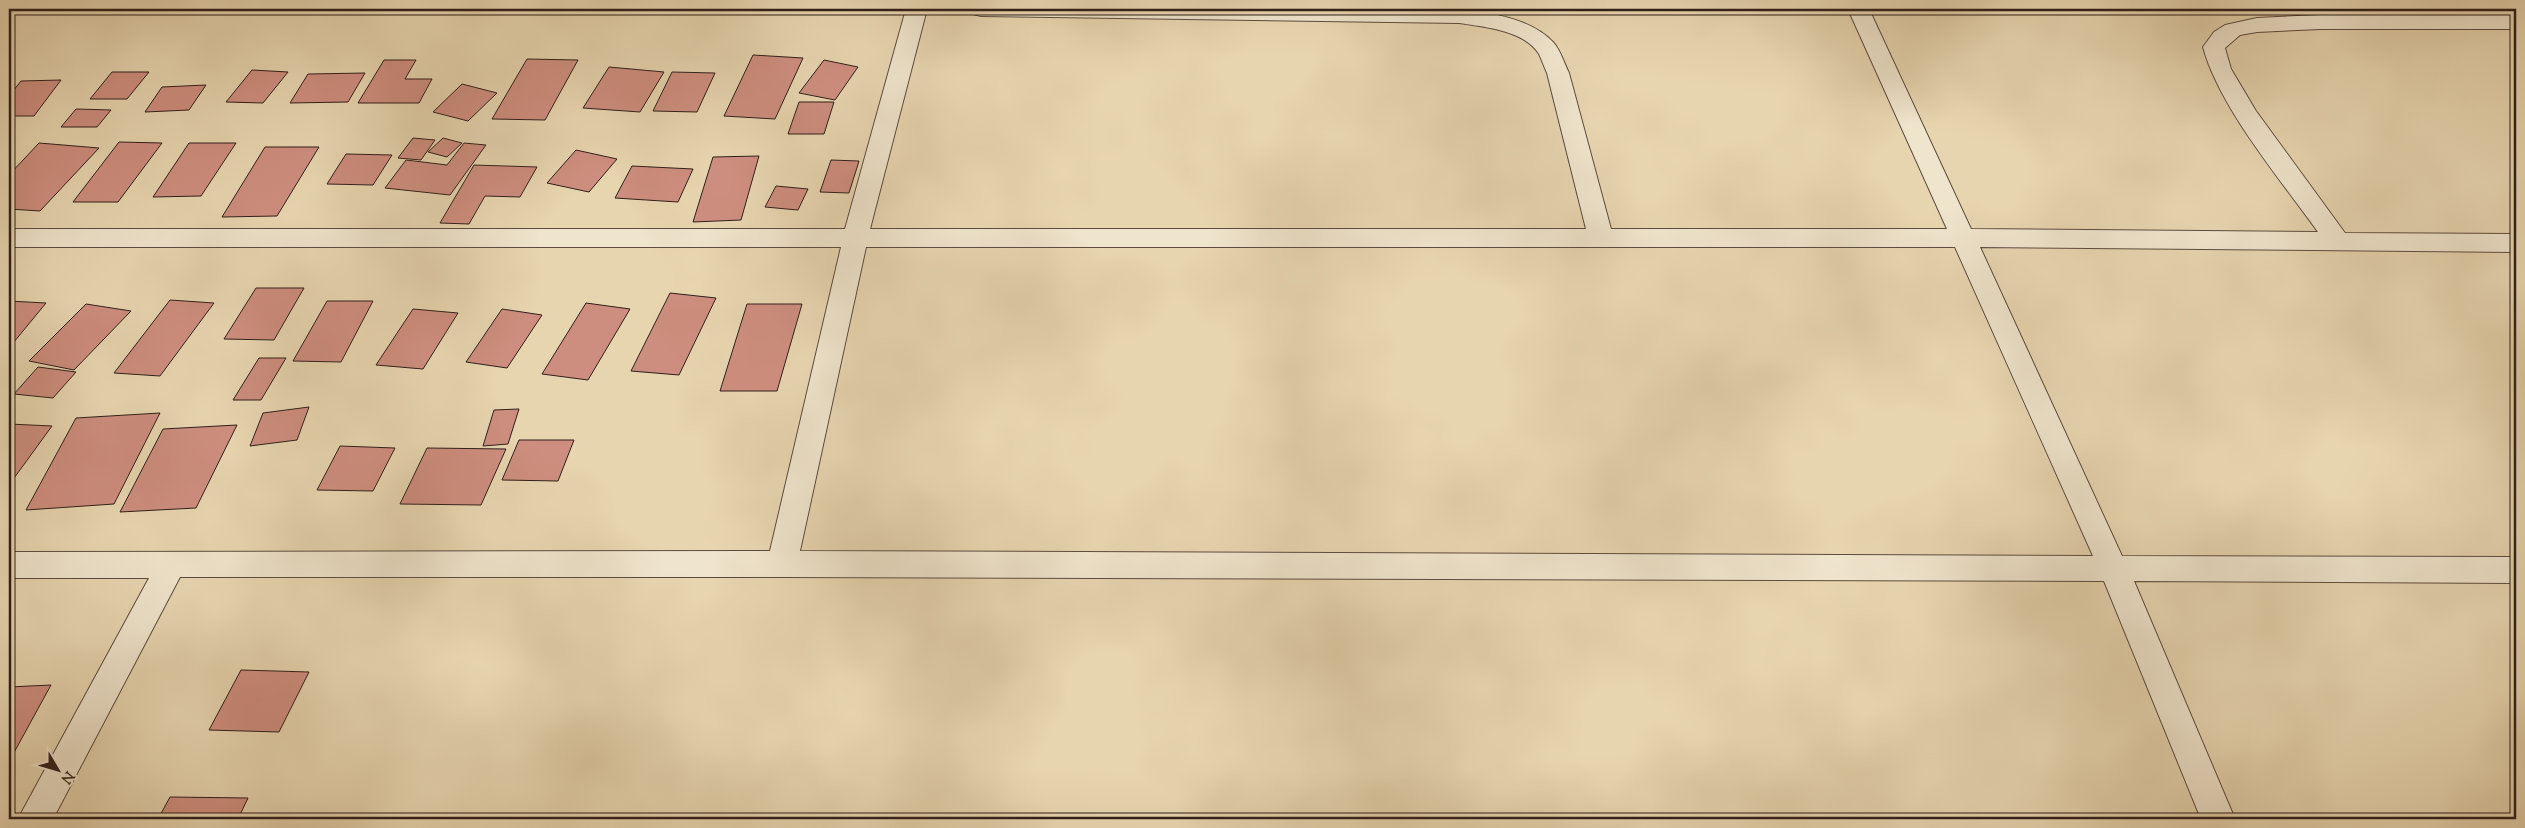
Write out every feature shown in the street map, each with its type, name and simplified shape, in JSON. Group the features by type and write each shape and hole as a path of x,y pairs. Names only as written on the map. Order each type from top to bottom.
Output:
{"street":[{"path":"782,564 855,238 916,9"},
{"path":"981,9 1459,16 1502,24 1529,34 1547,49 1558,72 1601,240"},
{"path":"1859,9 2113,568 2218,819"},
{"path":"2339,243 2247,115 2220,69 2214,47 2222,37 2233,30 2257,26 2320,22 2516,22"},
{"path":"9,238 1601,240 1964,238 2339,243 2516,243"},
{"path":"35,819 171,564"},
{"path":"9,565 782,564 2516,570"}],"building":[{"path":"753,55 803,58 775,119 724,116"},
{"path":"527,59 578,60 545,120 492,119"},
{"path":"384,60 416,60 405,79 432,79 419,103 358,103"},
{"path":"824,60 858,67 835,100 799,93"},
{"path":"609,67 664,72 640,112 583,108"},
{"path":"252,70 288,72 263,103 226,102"},
{"path":"112,72 149,72 127,99 90,99"},
{"path":"672,72 715,73 697,112 653,111"},
{"path":"365,73 348,102 290,103 308,74"},
{"path":"61,80 34,116 9,116 9,96 21,81"},
{"path":"462,84 497,93 468,121 433,112"},
{"path":"206,85 189,110 145,112 162,87"},
{"path":"799,102 834,102 824,134 788,134"},
{"path":"76,109 111,110 97,127 61,127"},
{"path":"413,138 435,140 421,160 398,158"},
{"path":"443,138 462,143 447,157 428,152"},
{"path":"119,142 162,143 118,202 73,202"},
{"path":"39,143 99,148 40,211 9,209 9,175"},
{"path":"189,143 236,143 201,196 153,197"},
{"path":"464,143 486,145 450,195 385,188 406,160 447,165"},
{"path":"265,147 319,147 277,216 222,217"},
{"path":"576,150 617,159 589,192 547,183"},
{"path":"346,154 392,155 373,185 327,184"},
{"path":"759,156 741,220 693,222 713,157"},
{"path":"831,160 859,161 849,193 820,192"},
{"path":"474,165 537,167 520,197 485,196 469,224 440,223"},
{"path":"632,166 693,169 678,202 615,198"},
{"path":"776,186 808,189 798,210 765,207"},
{"path":"256,288 304,288 274,340 224,339"},
{"path":"670,293 716,298 679,375 631,371"},
{"path":"170,300 214,303 160,376 114,373"},
{"path":"9,301 46,303 9,348"},
{"path":"327,301 373,301 341,362 293,361"},
{"path":"586,303 630,309 588,380 542,374"},
{"path":"86,304 131,311 74,370 29,361"},
{"path":"747,304 802,304 777,391 720,391"},
{"path":"413,309 458,313 423,369 376,365"},
{"path":"502,309 542,315 507,368 466,362"},
{"path":"259,358 286,358 261,400 233,400"},
{"path":"38,367 76,372 53,398 14,394"},
{"path":"309,407 297,440 250,446 263,413"},
{"path":"519,409 508,444 483,446 494,410"},
{"path":"160,413 114,504 26,510 76,418"},
{"path":"9,424 52,426 9,485"},
{"path":"237,425 196,508 120,512 163,429"},
{"path":"519,440 574,440 558,481 502,480"},
{"path":"340,446 395,448 373,491 317,490"},
{"path":"427,448 506,449 481,505 400,504"},
{"path":"241,670 309,672 279,732 209,730"},
{"path":"51,685 11,758 9,758 9,687"},
{"path":"170,797 248,798 238,819 158,819"}]}
